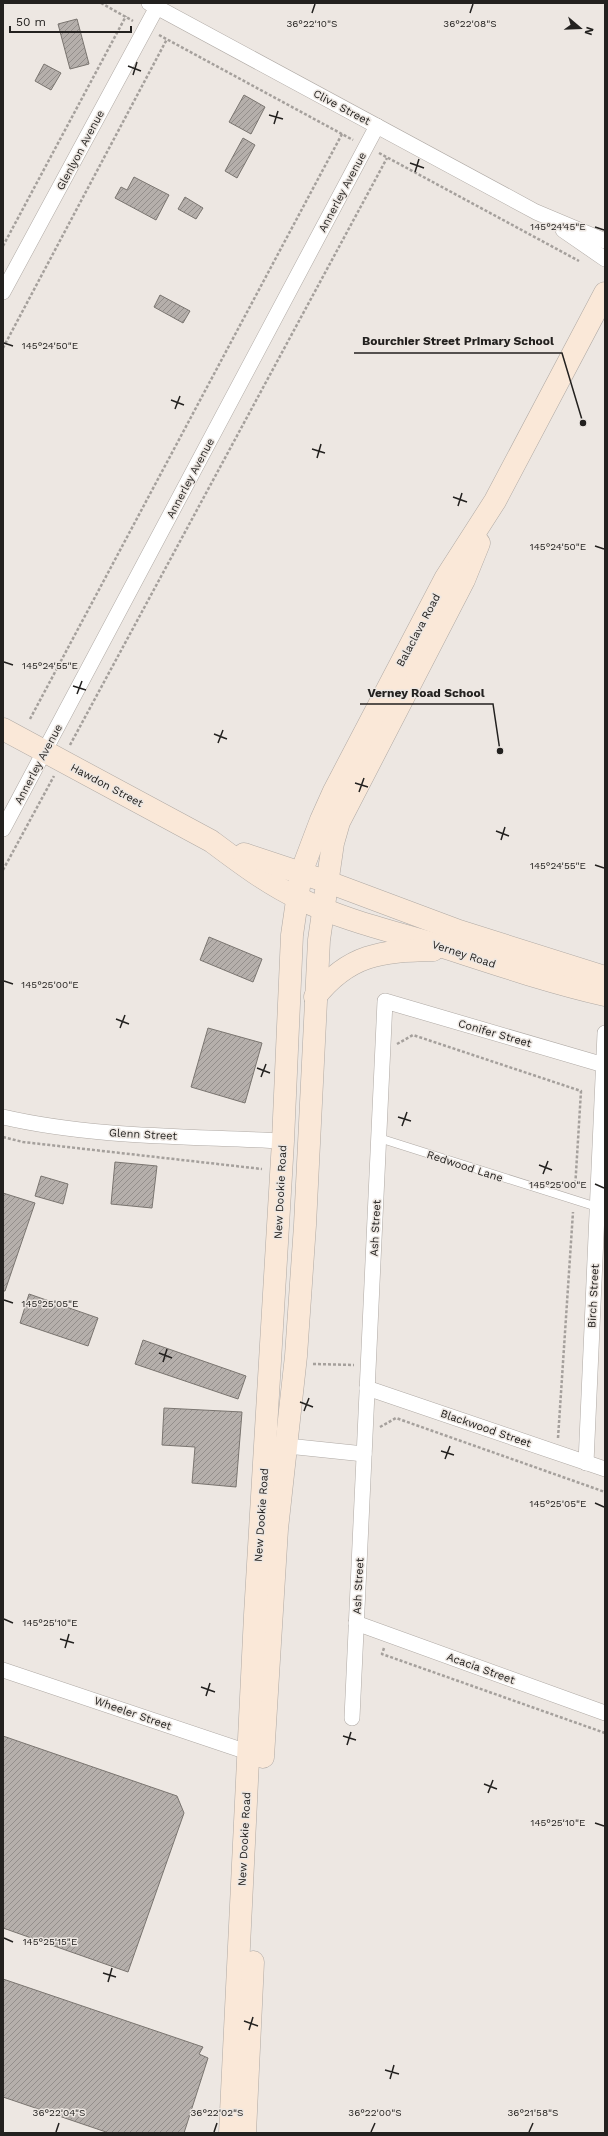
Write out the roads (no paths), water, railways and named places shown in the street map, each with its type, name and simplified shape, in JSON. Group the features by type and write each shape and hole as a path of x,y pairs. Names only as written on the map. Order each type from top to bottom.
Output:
{"main road":[{"name":"Balaclava Road","path":"299,898 302,874 321,820 345,769 445,579 495,501 605,293"},
{"name":"Balaclava Road","path":"324,910 333,844 339,822 464,580 495,501"},
{"name":"Hawdon Street","path":"3,729 211,841 242,864 299,898 324,910"},
{"name":"Hawdon Street","path":"211,841 328,882"},
{"name":"Verney Road","path":"328,882 459,931 605,977"},
{"name":"New Dookie Road","path":"245,2133 265,1445 283,1141 292,935 299,898"},
{"name":"Verney Road","path":"324,910 550,982 605,995"},
{"name":"New Dookie Road","path":"230,2133 255,1755 277,1529 288,1446 304,1232 315,997 319,940 324,910"},
{"path":"315,997 336,974 359,959 403,951 450,950"}],"street":[{"name":"Glenlyon Avenue","path":"3,292 146,28 153,5"},
{"name":"Clive Street","path":"153,5 536,212 605,241"},
{"name":"Annerley Avenue","path":"3,829 53,756 377,126"},
{"name":"Clive Street","path":"536,212 605,260"},
{"name":"Conifer Street","path":"385,1001 604,1065"},
{"name":"Ash Street","path":"352,1718 385,1001"},
{"name":"Birch Street","path":"586,1463 605,1033"},
{"name":"Glenn Street","path":"3,1117 24,1122 101,1132 283,1141"},
{"name":"Blackwood Street","path":"367,1388 605,1469"},
{"path":"265,1445 364,1454"},
{"name":"Acacia Street","path":"356,1623 605,1713"},
{"name":"Wheeler Street","path":"3,1670 255,1755"}],"lane":[{"name":"Redwood Lane","path":"379,1138 597,1207"}],"place":[{"name":"Bourchier Street Primary School","path":"583,423"},
{"name":"Verney Road School","path":"500,751"}]}
